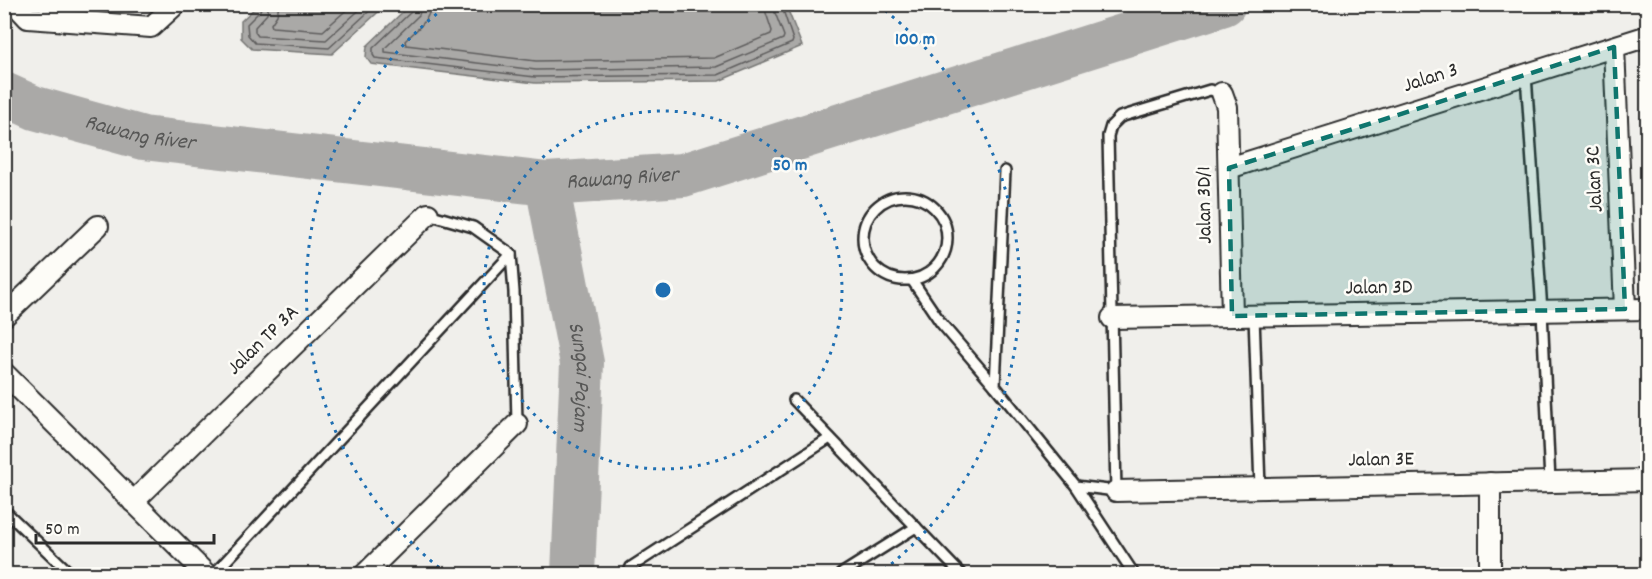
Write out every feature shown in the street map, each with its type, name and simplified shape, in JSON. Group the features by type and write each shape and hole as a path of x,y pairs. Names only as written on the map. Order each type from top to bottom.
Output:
{"street":[{"path":"15,4 28,18 151,27 176,4"},
{"name":"Jalan 3","path":"1229,168 1647,36"},
{"name":"Jalan 3C","path":"1614,47 1625,309"},
{"name":"Jalan 3D/1","path":"1222,93 1227,107 1232,316"},
{"name":"Jalan TP 3A","path":"133,502 428,214"},
{"path":"4,316 98,226"},
{"name":"Jalan 3D","path":"1112,318 1647,309"},
{"path":"4,373 206,574"},
{"path":"366,574 517,424"},
{"name":"Jalan 3E","path":"1116,491 1647,480"},
{"path":"1490,483 1490,574"}],"lane":[{"path":"1526,75 1542,310 1550,482"},
{"path":"1076,486 1116,491 1108,136 1111,126 1120,117 1210,90 1222,93"},
{"path":"995,386 1005,171"},
{"path":"899,196 911,196 933,206 941,215 948,238 941,261 923,277 912,280 888,277 877,270 864,250 864,226 870,215 877,206 899,196"},
{"path":"428,214 473,227 511,255 517,424"},
{"path":"214,574 511,255"},
{"path":"912,280 940,323 995,386 1076,486 1134,574"},
{"path":"1254,316 1260,488"},
{"path":"794,400 961,574"},
{"path":"627,574 631,567 830,438"},
{"path":"4,510 71,574"},
{"path":"841,574 916,527"}],"highlighted area":[{"path":"1614,47 1625,309 1232,316 1229,168"}],"water":[{"path":"411,4 786,5 802,46 719,81 535,83 371,64 366,57 367,46"},
{"path":"258,5 386,5 332,54 252,49 241,38 241,21"}],"waterway":[{"name":"Rawang River","path":"4,94 35,108 143,138 547,184 683,175 1224,4"},
{"name":"Sungai Pajam","path":"547,184 582,363 573,574"}]}
